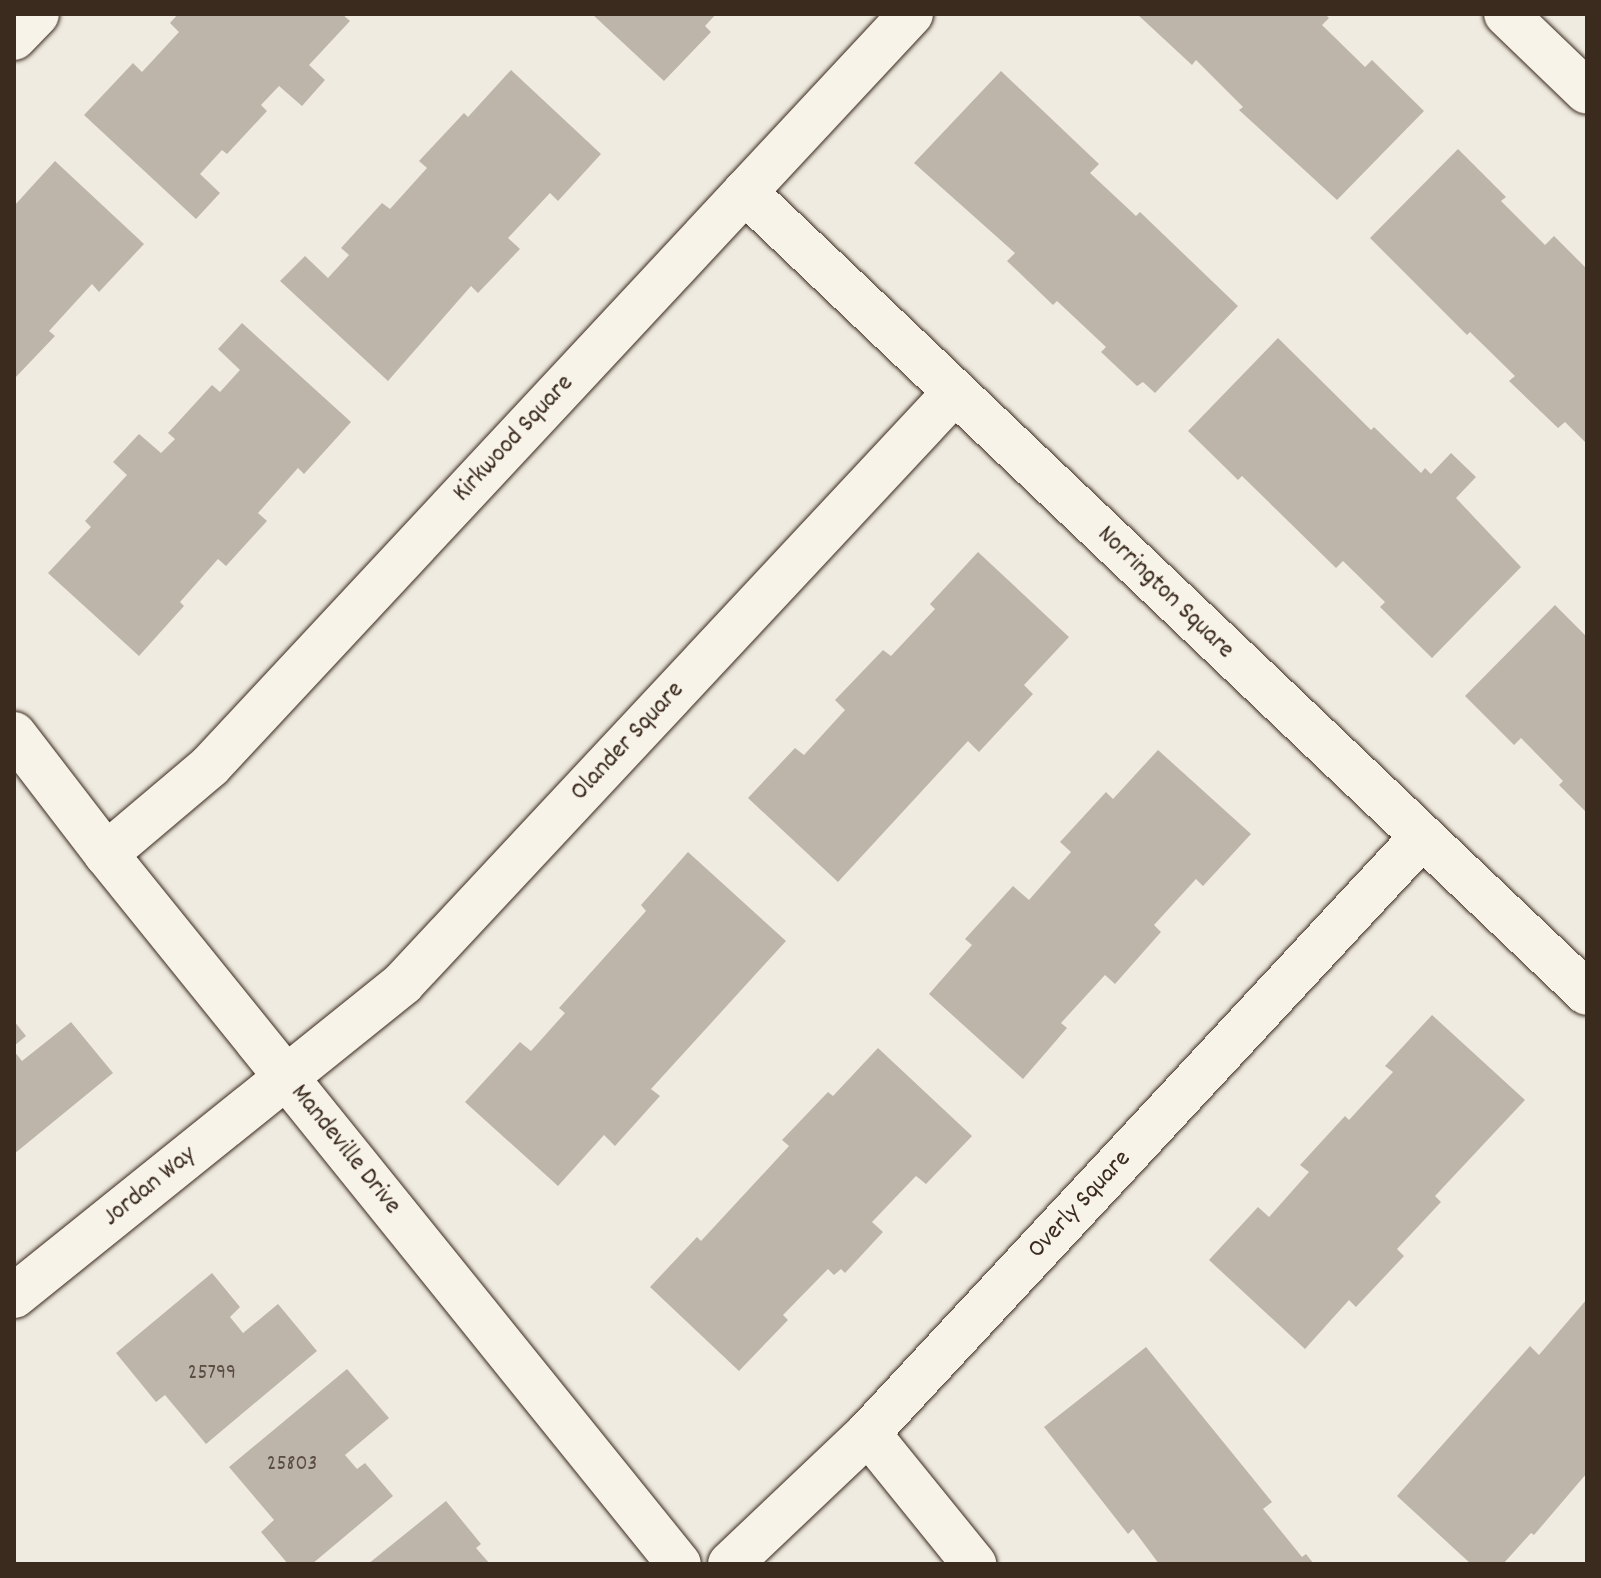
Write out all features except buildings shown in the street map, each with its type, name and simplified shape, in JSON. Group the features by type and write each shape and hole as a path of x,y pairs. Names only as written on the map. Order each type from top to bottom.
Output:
{"street":[{"name":"Kirkwood Square","path":"106,854 210,766 911,14"},
{"path":"1506,14 1587,92"},
{"name":"Norrington Square","path":"745,192 1587,993"},
{"name":"Olander Square","path":"287,1078 403,983 955,392"},
{"name":"Mandeville Drive","path":"14,734 106,854 679,1564"},
{"name":"Overly Square","path":"730,1564 868,1433 1421,838"},
{"name":"Jordan Way","path":"14,1296 287,1078"},
{"path":"868,1433 974,1564"}]}
